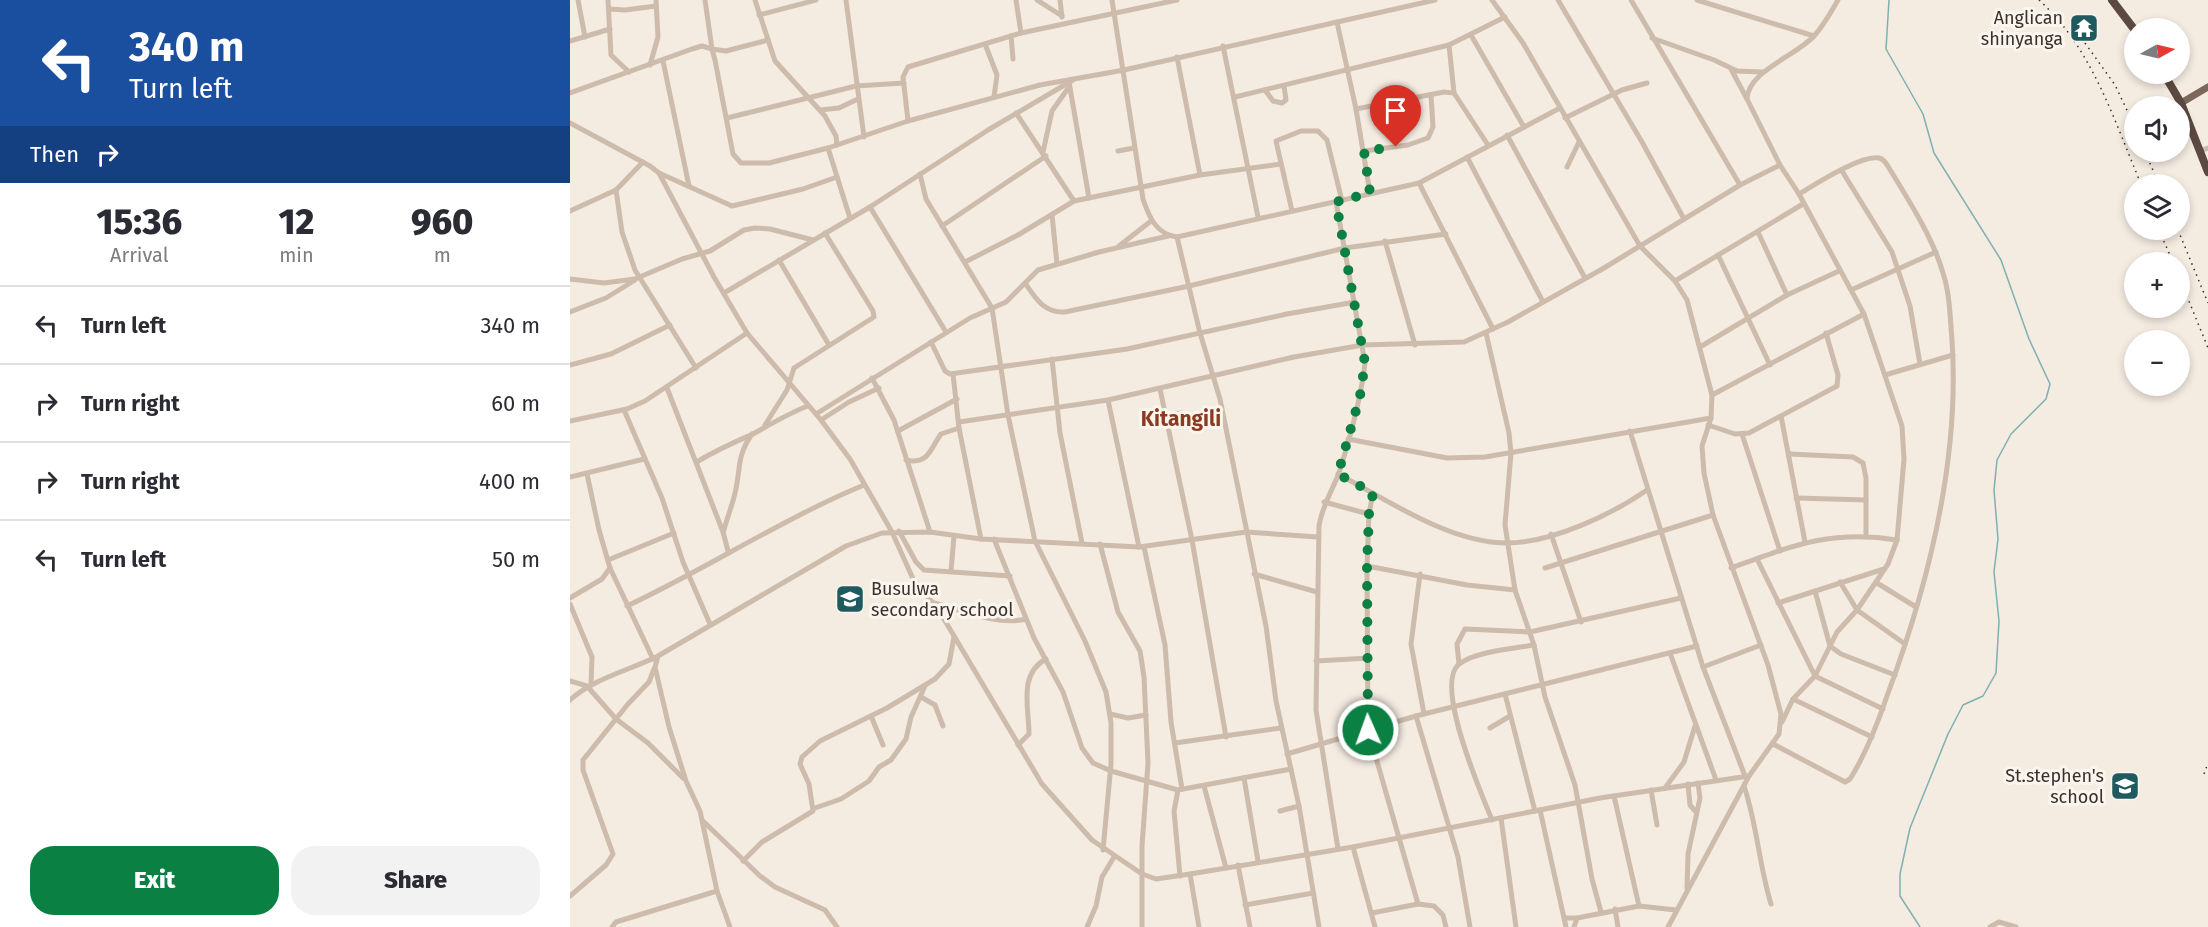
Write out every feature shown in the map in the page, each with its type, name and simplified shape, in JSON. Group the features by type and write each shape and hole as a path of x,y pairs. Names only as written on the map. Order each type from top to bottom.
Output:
{"highway":[{"path":"2112,0 2126,18"},
{"path":"2190,127 2208,172"}],"main road":[{"path":"2190,98 2208,87"}],"street":[{"path":"578,0 585,36"},
{"path":"608,0 610,55 629,72"},
{"path":"705,0 711,49 733,154 745,164 769,163 828,148 908,121 994,97 1071,83 1223,46 1435,0"},
{"path":"755,0 777,64 790,75 820,110 833,129 837,145"},
{"path":"759,15 816,0"},
{"path":"846,0 864,137"},
{"path":"1016,0 1021,33"},
{"path":"1037,0 1062,16"},
{"path":"1060,0 1063,25"},
{"path":"1112,0 1142,189 1151,221 1169,236"},
{"path":"908,121 904,72 908,67 1021,33 1177,0"},
{"path":"1492,0 1505,16 1640,246 1675,281 1687,300 1712,395 1711,418 1703,438 1702,458 1713,515 1761,645 1782,722"},
{"path":"1558,0 1684,219"},
{"path":"1631,0 1651,38 1740,185"},
{"path":"1697,0 1814,36"},
{"path":"1748,99 1750,86 1764,72 1799,50 1814,36 1838,0"},
{"path":"609,9 625,10 656,3 658,37 650,65"},
{"path":"1235,97 1449,45 1505,16"},
{"path":"1337,22 1356,109 1370,193"},
{"path":"570,41 610,29"},
{"path":"1471,35 1524,127"},
{"path":"1011,36 1013,60"},
{"path":"1651,38 1714,60 1731,69 1742,72 1764,72"},
{"path":"570,93 702,46 726,51 768,40"},
{"path":"985,44 997,75 994,97"},
{"path":"1449,45 1454,93 1488,145"},
{"path":"1223,46 1258,217"},
{"path":"1177,57 1200,175"},
{"path":"663,61 689,186"},
{"path":"1668,927 1744,786 1747,776 1773,744 1793,699 1815,676 1837,632 1877,583 1897,540 1904,459 1902,426 1864,314 1799,194 1780,165 1731,69"},
{"path":"727,118 856,86 904,83"},
{"path":"724,293 870,207 1016,113 1071,83"},
{"path":"942,226 1044,154 1052,111 1071,83"},
{"path":"1071,83 1089,198"},
{"path":"1566,118 1613,94 1647,83"},
{"path":"1265,90 1273,101 1282,103 1286,97 1284,86"},
{"path":"1356,109 1454,93"},
{"path":"1364,151 1402,146 1428,138 1433,127 1431,95"},
{"path":"820,110 839,108 858,99"},
{"path":"816,414 946,332 977,314 1006,302 1038,270 1119,246 1169,236 1177,237 1258,217 1339,202 1419,183 1560,108"},
{"path":"1016,113 1074,201"},
{"path":"570,123 659,173 732,206 803,189 837,177"},
{"path":"1292,210 1277,140 1301,131 1317,131 1327,140 1363,345 1363,383 1338,474 1324,502 1318,537 1315,691 1320,745 1338,849"},
{"path":"1507,135 1586,278"},
{"path":"1567,167 1580,142"},
{"path":"828,148 850,218"},
{"path":"1118,151 1134,148"},
{"path":"2199,151 2208,148"},
{"path":"1467,157 1542,300"},
{"path":"1773,744 1803,762 1847,782 1872,737 1905,644 1939,514 1953,403 1953,355 1947,293 1936,252 1883,160 1869,159 1799,194"},
{"path":"570,211 616,190 643,162"},
{"path":"965,262 1074,201 1142,189 1200,175 1281,164"},
{"path":"906,460 915,462 925,459 941,434 959,425 1108,400 1363,345 1455,343 1486,333 1542,300 1586,278 1740,185 1780,165"},
{"path":"1842,171 1885,238 1899,269 1910,306 1920,364"},
{"path":"659,173 701,255 747,333 821,420 850,459 864,485 920,567 1010,576"},
{"path":"920,174 926,199 992,308 1008,415 1035,541 1094,660 1106,692 1110,714 1111,771 1103,850"},
{"path":"1419,183 1493,329"},
{"path":"616,190 622,232 638,279 696,368"},
{"path":"1675,281 1803,204"},
{"path":"870,207 946,332"},
{"path":"1052,215 1057,264"},
{"path":"1119,246 1151,221"},
{"path":"570,312 606,298 638,279 682,259 701,255 744,230 770,229 813,240"},
{"path":"1758,231 1787,296"},
{"path":"765,425 789,384 790,374 794,368 868,322 874,314 825,233"},
{"path":"1025,283 1039,303 1055,312 1092,308 1345,248 1446,234"},
{"path":"1177,237 1200,333 1213,376 1266,626 1272,677 1299,806 1319,927"},
{"path":"1385,241 1415,345"},
{"path":"1851,290 1936,252"},
{"path":"1718,255 1770,365"},
{"path":"779,260 829,345"},
{"path":"1700,347 1787,296 1839,271"},
{"path":"570,279 604,283 638,279"},
{"path":"931,342 945,371 953,374 1110,352 1355,302"},
{"path":"1712,395 1864,314"},
{"path":"570,364 611,354 670,325"},
{"path":"570,421 624,410 667,388 747,333"},
{"path":"1486,333 1509,433 1511,453 1505,503 1505,543 1515,590 1534,645 1542,684 1580,802 1592,879 1601,912"},
{"path":"1708,425 1742,434 1757,430 1839,383 1826,333"},
{"path":"1885,375 1953,355"},
{"path":"1052,359 1056,408 1070,492 1082,543"},
{"path":"953,374 959,425 981,539"},
{"path":"872,378 898,430 930,532"},
{"path":"667,388 697,462 728,551"},
{"path":"821,420 849,402 879,388"},
{"path":"1160,389 1192,540 1226,737"},
{"path":"898,430 957,399"},
{"path":"1108,400 1165,645 1180,789 1174,812 1180,876"},
{"path":"697,462 733,441 808,406"},
{"path":"624,410 656,482 689,575 710,624"},
{"path":"1165,416 1180,412"},
{"path":"1781,416 1805,542"},
{"path":"1347,439 1447,458 1511,453 1711,418"},
{"path":"1630,431 1703,667 1747,776"},
{"path":"723,532 735,495 738,462 742,448 752,434"},
{"path":"1742,434 1780,551"},
{"path":"1789,454 1860,460 1866,472 1866,534"},
{"path":"570,477 644,459"},
{"path":"587,474 610,568 627,606 655,657 655,667 686,781 702,821 717,891 730,927"},
{"path":"1338,474 1440,527 1476,538 1505,543 1581,526 1629,503 1647,490"},
{"path":"627,606 689,575 728,551 818,504 864,485"},
{"path":"1373,493 1369,514 1367,566 1368,730 1418,904"},
{"path":"1796,498 1866,500"},
{"path":"1324,502 1369,514"},
{"path":"1545,568 1561,565 1713,515"},
{"path":"570,700 589,685 655,657 855,542 896,531 930,532 981,539 1141,547 1246,532 1318,537"},
{"path":"896,531 910,575 954,637 1049,794 1103,850 1142,874 1156,879 1353,847 1449,826 1614,796 1747,776"},
{"path":"608,560 674,533"},
{"path":"1551,534 1581,622"},
{"path":"1731,568 1805,542 1866,534 1897,540"},
{"path":"951,571 954,536"},
{"path":"994,539 1026,619 1063,692 1088,759 1098,767 1146,782 1180,789 1291,769"},
{"path":"1100,544 1118,612 1141,656 1148,763 1142,874 1142,925 1149,927"},
{"path":"1757,559 1815,676 1883,709"},
{"path":"1367,566 1420,574 1467,585 1515,590"},
{"path":"570,598 602,579 610,568"},
{"path":"1778,603 1884,569"},
{"path":"1254,574 1317,592"},
{"path":"1420,574 1412,644 1424,714"},
{"path":"1840,582 1857,610 1905,644"},
{"path":"1877,583 1916,607"},
{"path":"1815,591 1830,645 1841,654 1895,675"},
{"path":"1492,820 1471,768 1454,708 1452,676 1459,664 1457,644 1465,629 1530,632 1681,598"},
{"path":"932,603 986,618 1012,622 1026,619"},
{"path":"570,604 592,657 589,685"},
{"path":"814,808 801,760 814,745 827,736 871,716 941,674 949,664 954,637"},
{"path":"1459,664 1476,657 1534,645"},
{"path":"1703,667 1761,645"},
{"path":"1287,754 1416,716 1697,646"},
{"path":"1670,653 1716,780"},
{"path":"1316,661 1369,658"},
{"path":"1018,745 1029,734 1026,696 1033,669 1046,659"},
{"path":"570,896 610,861 613,854 582,766 584,760 649,682 655,667"},
{"path":"571,682 589,685 616,719 648,743 686,781"},
{"path":"743,861 762,842 806,818 814,808 841,799 866,783 879,767 891,760 906,739 911,717 926,685"},
{"path":"1505,694 1538,810 1566,927"},
{"path":"921,697 935,705 944,726"},
{"path":"1793,699 1872,737"},
{"path":"1110,714 1128,718 1146,715"},
{"path":"871,716 883,745"},
{"path":"1416,716 1464,880 1470,927"},
{"path":"1490,728 1510,716"},
{"path":"1665,788 1684,762 1695,724"},
{"path":"1175,744 1281,728"},
{"path":"1244,778 1258,861"},
{"path":"1687,890 1688,854 1700,798 1698,783"},
{"path":"1688,784 1690,805 1696,812"},
{"path":"1204,786 1226,867"},
{"path":"1744,786 1750,802 1758,856 1771,904"},
{"path":"1651,790 1658,825"},
{"path":"1614,796 1639,906"},
{"path":"1280,811 1299,806"},
{"path":"1501,818 1516,927"},
{"path":"702,821 743,861 775,887 825,910 837,927"},
{"path":"1353,847 1375,927"},
{"path":"1087,927 1096,906 1102,876 1114,857"},
{"path":"1238,865 1250,927"},
{"path":"1190,874 1199,927"},
{"path":"612,927 616,922 717,891"},
{"path":"1245,904 1314,893"},
{"path":"1372,912 1418,904 1438,909 1446,927"},
{"path":"1565,918 1577,918 1639,906 1676,910"},
{"path":"1615,909 1618,927"},
{"path":"1574,927 1577,918"},
{"path":"1990,927 2000,922 2016,927"}],"waterway":[{"path":"1889,0 1886,49 1923,114 1934,153 2001,260 2029,339 2050,384 2046,399 2011,434 1997,460 1994,490 1998,539 1994,572 1999,621 1996,673 1983,696 1963,705 1948,734 1910,828 1900,874 1900,896 1920,927"}],"railway":[{"path":"2039,0 2074,40 2087,62 2111,110 2137,174"},
{"path":"2085,43 2115,85 2124,104"},
{"path":"2149,162 2155,174"},
{"path":"2163,240 2169,252"},
{"path":"2182,240 2208,303"},
{"path":"2190,304 2208,348"},
{"path":"2204,774 2208,763"}],"place":[{"name":"Anglican shinyanga","path":"2084,28"},
{"name":"Busulwa secondary school","path":"850,599"},
{"name":"St.stephen's school","path":"2125,786"}],"district":[{"name":"Kitangili","path":"1181,419"}],"route":[{"path":"1368,730 1366,709 1369,658 1367,566 1369,514 1373,493 1338,474 1357,409 1365,363 1336,202 1370,193 1364,151 1396,147"}]}
